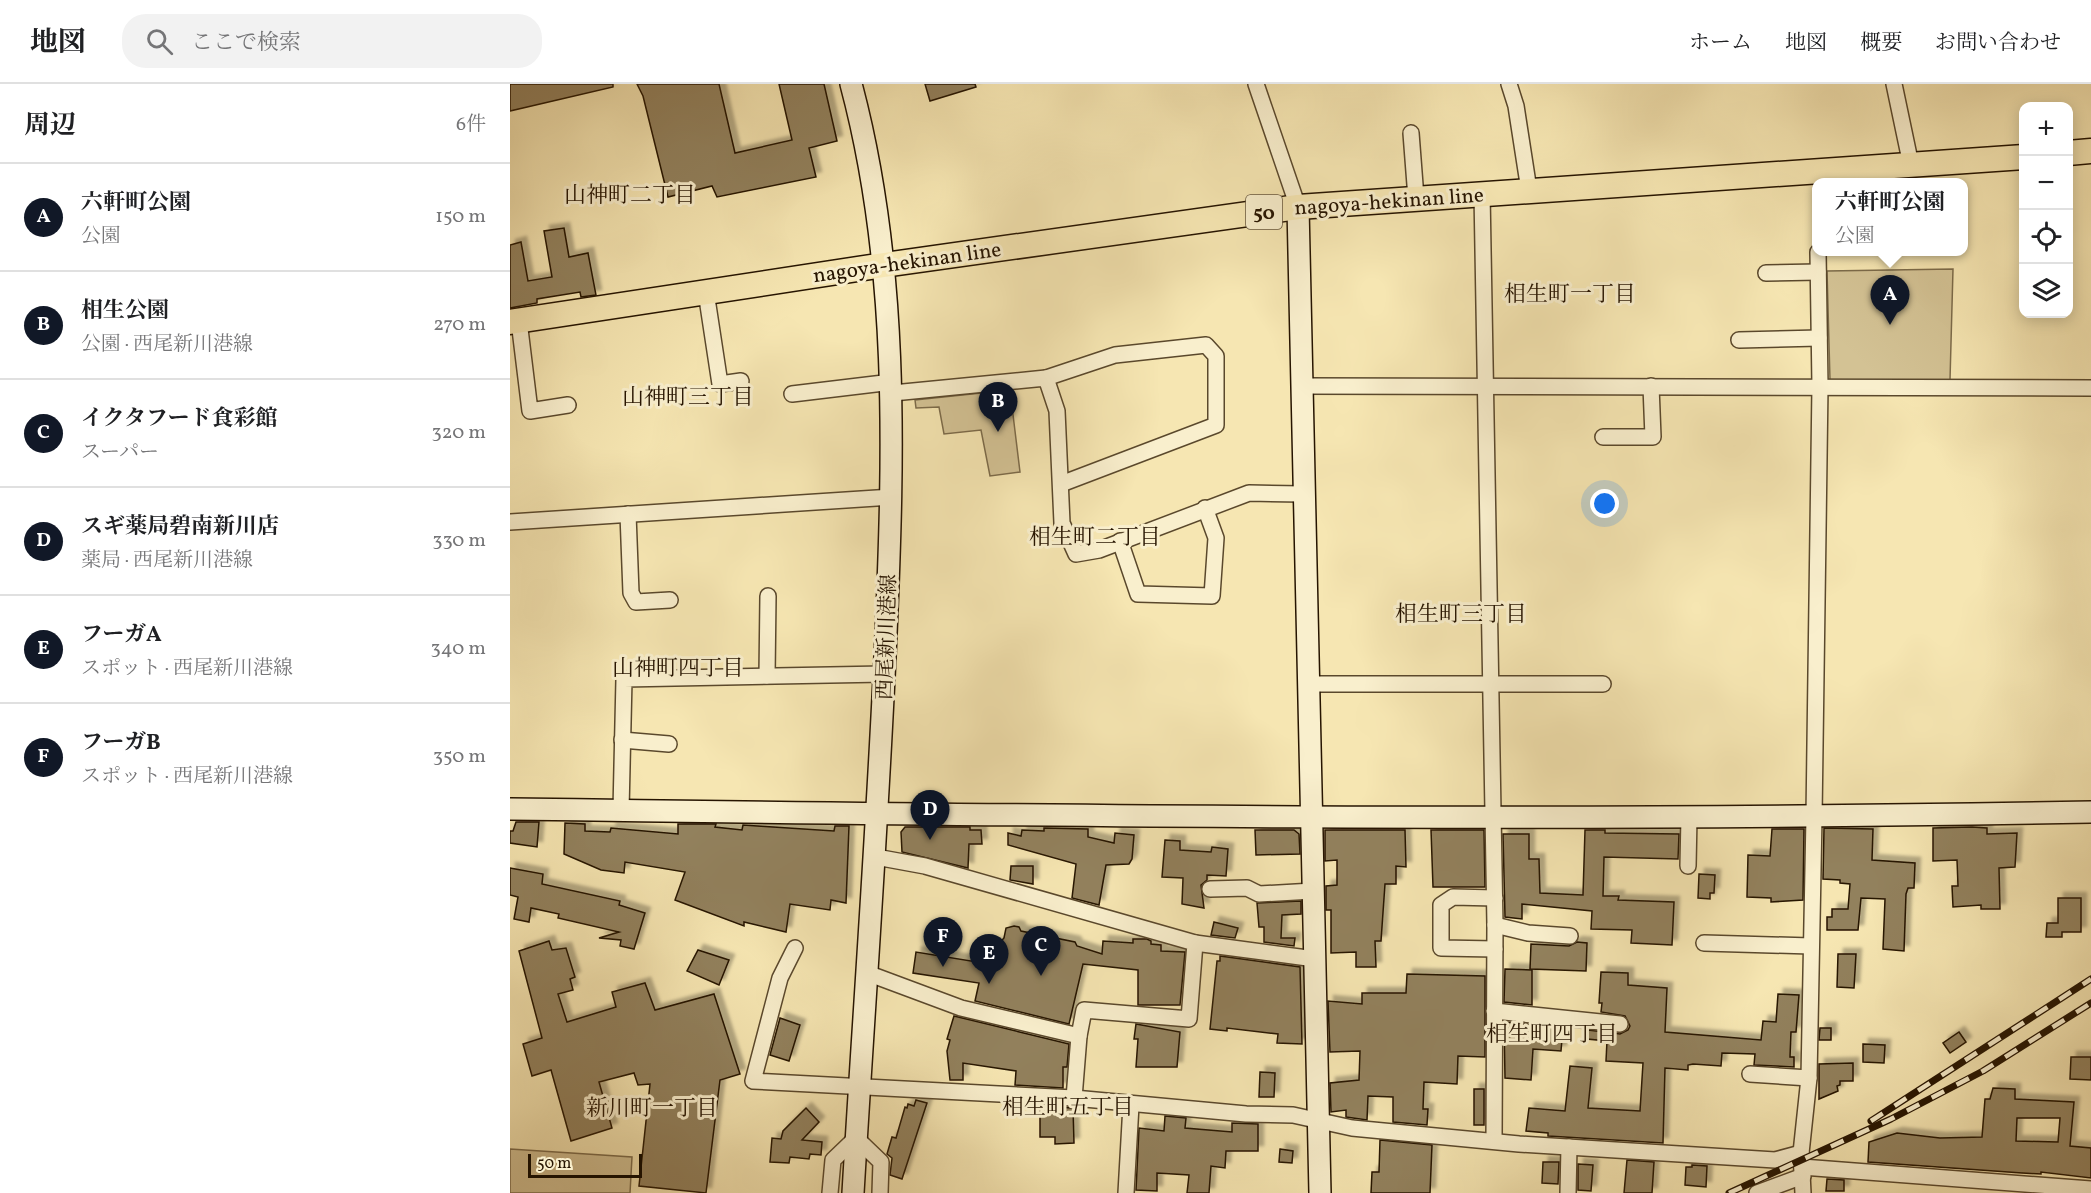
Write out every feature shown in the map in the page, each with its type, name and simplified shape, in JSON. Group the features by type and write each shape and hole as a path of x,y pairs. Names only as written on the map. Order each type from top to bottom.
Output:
{"main road":[{"path":"2073,153 2091,151"},
{"name":"nagoya-hekinan line","path":"515,321 884,265 1298,207 1529,190 1817,177 1911,165 2019,157"}],"street":[{"name":"西尾新川港線","path":"851,84 884,265 892,388 892,497 876,857 853,1193"},
{"path":"1256,84 1298,207 1302,494 1320,1193"},
{"path":"1509,84 1516,106 1529,190"},
{"path":"1894,84 1911,165"},
{"path":"1412,133 1416,198"},
{"path":"1482,194 1496,925 1494,1141"},
{"path":"1803,1193 1802,1165 1809,1078 1814,817 1820,386 1818,256"},
{"path":"1766,273 1818,272"},
{"path":"706,292 720,384 741,381"},
{"path":"515,321 530,411 568,405"},
{"path":"1739,340 1819,338"},
{"path":"792,394 1046,378 1115,355 1206,345 1216,356 1216,425 1060,484"},
{"path":"1046,378 1057,411 1062,523 1076,554 1099,550 1249,493 1302,494"},
{"path":"1302,386 2091,388"},
{"path":"1603,437 1653,437 1651,386"},
{"path":"510,522 892,497"},
{"path":"1120,541 1138,594 1212,596 1216,538 1205,508"},
{"path":"628,514 631,593 636,602 670,600"},
{"path":"767,676 768,596"},
{"path":"621,810 624,679 884,674"},
{"path":"1308,684 1603,684"},
{"path":"622,740 669,744"},
{"path":"510,809 878,814 1689,817 2091,812"},
{"path":"1688,866 1689,817"},
{"path":"876,857 926,866 1195,943 1315,958"},
{"path":"1210,889 1247,888 1259,894 1313,891"},
{"path":"1495,898 1453,897 1441,905 1441,948 1495,949"},
{"path":"1496,925 1528,933 1570,936"},
{"path":"1074,1098 1079,1036 1084,1010 1190,1019 1195,943"},
{"path":"1704,943 1811,946"},
{"path":"795,948 780,978 753,1081 1074,1098 1131,1105 1293,1115 1352,1128 1569,1147 1775,1161 2091,1189"},
{"path":"867,973 961,1008 1079,1036"},
{"path":"1494,1011 1620,1024"},
{"path":"1750,1074 1809,1078"},
{"path":"1126,1193 1131,1105"},
{"path":"830,1193 833,1160 856,1138 881,1162 880,1193"},
{"path":"1568,1193 1569,1147"},
{"path":"1758,1193 1802,1165"}],"shaded area":[{"path":"1953,269 1950,380 1830,380 1827,271"},
{"path":"1010,390 1020,472 990,476 981,430 944,434 939,407 916,408 915,400"},
{"path":"510,1149 632,1157 630,1193 510,1193"}],"building":[{"path":"510,84 613,84 613,87 510,111"},
{"path":"637,84 719,84 735,153 792,140 779,84 824,84 837,141 809,148 816,177 717,197 712,186 668,197 643,96"},
{"path":"925,84 975,84 976,87 930,101"},
{"path":"564,228 569,257 588,253 596,295 581,297 580,292 537,299 537,303 510,308 510,245 521,242 528,281 552,277 544,231"},
{"path":"516,822 539,822 537,847 510,843 510,831 513,831"},
{"path":"565,823 585,824 585,831 610,832 611,828 678,834 678,824 716,824 715,827 742,830 743,825 834,831 835,826 849,826 846,903 831,900 830,910 790,904 786,932 744,922 744,926 675,900 685,872 625,862 624,873 601,870 564,854"},
{"path":"905,827 970,827 970,830 981,830 982,844 969,844 968,868 902,852 901,832"},
{"path":"1044,828 1088,829 1088,837 1114,843 1115,833 1134,835 1132,859 1129,864 1106,865 1099,905 1072,898 1076,864 1008,845 1008,833 1021,836 1022,830 1044,831"},
{"path":"1824,828 1873,829 1872,860 1915,863 1914,888 1908,888 1906,894 1904,951 1883,949 1885,899 1861,898 1858,930 1827,930 1827,917 1832,917 1832,909 1848,909 1850,884 1840,883 1840,880 1823,879"},
{"path":"1933,828 1987,828 1987,834 2017,833 2015,867 1999,868 2000,909 1981,909 1981,905 1953,907 1952,886 1958,886 1957,860 1933,861"},
{"path":"1772,829 1804,829 1803,900 1771,902 1771,898 1747,897 1748,855 1770,856"},
{"path":"1255,830 1294,830 1299,834 1300,854 1256,855"},
{"path":"1325,830 1405,830 1406,867 1396,866 1396,884 1385,884 1381,941 1375,941 1376,967 1356,967 1356,952 1331,953 1331,910 1326,910 1326,886 1337,885 1337,860 1325,861"},
{"path":"1431,830 1484,830 1485,887 1433,887"},
{"path":"1585,830 1605,830 1605,833 1679,834 1678,859 1604,857 1603,896 1619,896 1618,900 1674,902 1672,945 1631,943 1632,930 1591,929 1592,911 1522,904 1522,919 1505,917 1503,834 1529,834 1529,859 1539,859 1540,893 1583,895"},
{"path":"1165,840 1180,841 1180,850 1211,852 1212,847 1228,849 1226,876 1207,875 1207,880 1201,885 1204,908 1182,904 1183,878 1162,877"},
{"path":"1011,866 1033,866 1033,884 1010,880"},
{"path":"510,868 543,874 542,884 620,901 619,905 645,913 634,949 620,946 621,940 599,938 619,932 558,918 559,914 531,908 529,922 514,919 518,897 510,895"},
{"path":"1699,874 1715,875 1714,893 1710,893 1710,899 1698,898"},
{"path":"2058,898 2081,898 2081,932 2062,932 2062,937 2046,937 2047,923 2058,923"},
{"path":"1301,901 1301,914 1282,915 1281,938 1295,938 1294,946 1264,942 1264,927 1259,927 1257,903"},
{"path":"1214,922 1238,928 1235,938 1211,935"},
{"path":"1019,927 1021,931 1075,942 1077,946 1102,954 1103,941 1133,943 1133,939 1147,939 1151,941 1151,944 1161,945 1161,951 1185,952 1180,1005 1138,1005 1138,970 1083,964 1069,1024 975,1001 979,983 913,973 916,952 989,964 992,951 1004,938 1006,928"},
{"path":"549,941 552,950 566,948 575,977 570,979 573,990 558,994 567,1022 616,1007 612,992 645,983 655,1010 714,994 740,1074 720,1080 706,1193 639,1186 650,1084 638,1085 634,1073 599,1082 612,1128 571,1141 551,1070 532,1076 523,1044 542,1038 519,951"},
{"path":"1577,942 1587,943 1586,971 1530,969 1531,944 1569,946"},
{"path":"698,950 729,960 719,985 687,971"},
{"path":"1838,954 1856,954 1854,988 1837,987"},
{"path":"1220,956 1300,967 1302,1044 1277,1043 1278,1034 1227,1028 1227,1031 1210,1029 1217,961 1220,961"},
{"path":"1505,969 1532,970 1532,1005 1504,1002"},
{"path":"1601,972 1628,973 1628,985 1667,988 1665,1032 1761,1040 1763,1021 1776,1022 1778,994 1799,995 1796,1032 1791,1032 1790,1057 1794,1057 1794,1067 1754,1065 1755,1054 1722,1053 1721,1066 1693,1064 1688,1065 1688,1070 1665,1068 1663,1143 1548,1136 1548,1133 1526,1131 1529,1108 1565,1111 1570,1066 1592,1068 1588,1108 1640,1111 1643,1063 1606,1061 1607,1041 1587,1039 1588,1030 1620,1034 1628,1030 1630,1026 1625,1016 1601,1012 1602,1003 1599,1003"},
{"path":"1407,974 1485,976 1485,1057 1458,1056 1457,1084 1424,1082 1423,1109 1428,1109 1427,1125 1393,1122 1393,1097 1368,1096 1367,1120 1346,1117 1346,1110 1331,1112 1330,1083 1359,1080 1360,1051 1330,1052 1328,1001 1362,1004 1362,993 1406,993"},
{"path":"954,1016 1069,1044 1067,1067 1063,1067 1063,1088 1015,1085 1016,1071 963,1063 963,1080 950,1080 947,1051 950,1040 947,1039"},
{"path":"780,1018 800,1025 789,1061 770,1055"},
{"path":"1504,1022 1563,1028 1561,1051 1533,1049 1531,1080 1505,1078"},
{"path":"1136,1024 1180,1032 1177,1067 1136,1067 1138,1039 1134,1039"},
{"path":"1820,1028 1831,1028 1831,1040 1819,1040"},
{"path":"1959,1032 1966,1042 1950,1053 1943,1043"},
{"path":"1863,1044 1885,1045 1884,1063 1863,1062"},
{"path":"2071,1057 2091,1057 2091,1080 2070,1079"},
{"path":"1853,1063 1853,1081 1840,1081 1840,1085 1837,1086 1838,1091 1819,1099 1819,1064"},
{"path":"1260,1072 1275,1073 1274,1097 1259,1097"},
{"path":"1993,1088 2015,1089 2015,1099 2074,1102 2070,1146 2091,1148 2091,1178 2041,1172 2041,1174 2022,1173 1868,1162 1869,1142 1897,1133 1940,1138 1982,1137 1985,1099 1990,1099","holes":["2017,1118 2060,1118 2058,1142 2016,1141"]},
{"path":"1474,1089 1484,1089 1484,1125 1474,1125"},
{"path":"916,1100 927,1103 902,1179 890,1175 892,1158 887,1154 892,1137 896,1138 905,1107 907,1108 908,1104 914,1106"},
{"path":"1040,1106 1073,1108 1074,1143 1055,1144 1055,1137 1040,1137"},
{"path":"806,1108 819,1122 802,1140 822,1142 821,1155 810,1154 809,1159 790,1157 789,1163 770,1162 772,1138 781,1139 783,1131"},
{"path":"1165,1116 1186,1118 1185,1128 1232,1132 1232,1123 1258,1124 1258,1151 1226,1151 1225,1168 1211,1166 1209,1193 1187,1193 1189,1175 1157,1173 1157,1191 1136,1190 1139,1128 1164,1131"},
{"path":"1380,1140 1432,1145 1430,1193 1371,1193 1372,1172 1379,1172"},
{"path":"1280,1149 1293,1151 1292,1163 1279,1162"},
{"path":"1627,1160 1654,1162 1652,1193 1624,1193"},
{"path":"1543,1162 1559,1162 1558,1184 1542,1183"},
{"path":"1578,1164 1593,1165 1591,1191 1578,1190"},
{"path":"1692,1165 1707,1166 1706,1187 1685,1185 1686,1167 1692,1167"},
{"path":"1827,1179 1844,1180 1844,1191 1826,1191"}],"railway":[{"path":"1871,1121 2091,979"},
{"path":"1729,1193 1891,1119 1983,1071 2091,1003"}],"place":[{"name":"六軒町公園","path":"1890,325"},
{"name":"相生公園","path":"998,432"},
{"name":"スギ薬局碧南新川店","path":"930,840"},
{"name":"フーガB","path":"943,967"},
{"name":"イクタフード食彩館","path":"1041,976"},
{"name":"フーガA","path":"989,984"}],"district":[{"name":"山神町二丁目","path":"630,194"},
{"name":"相生町一丁目","path":"1570,293"},
{"name":"山神町三丁目","path":"688,396"},
{"name":"相生町二丁目","path":"1095,536"},
{"name":"相生町三丁目","path":"1461,613"},
{"name":"山神町四丁目","path":"678,667"},
{"name":"相生町四丁目","path":"1552,1033"},
{"name":"相生町五丁目","path":"1068,1106"},
{"name":"新川町一丁目","path":"652,1107"}]}
